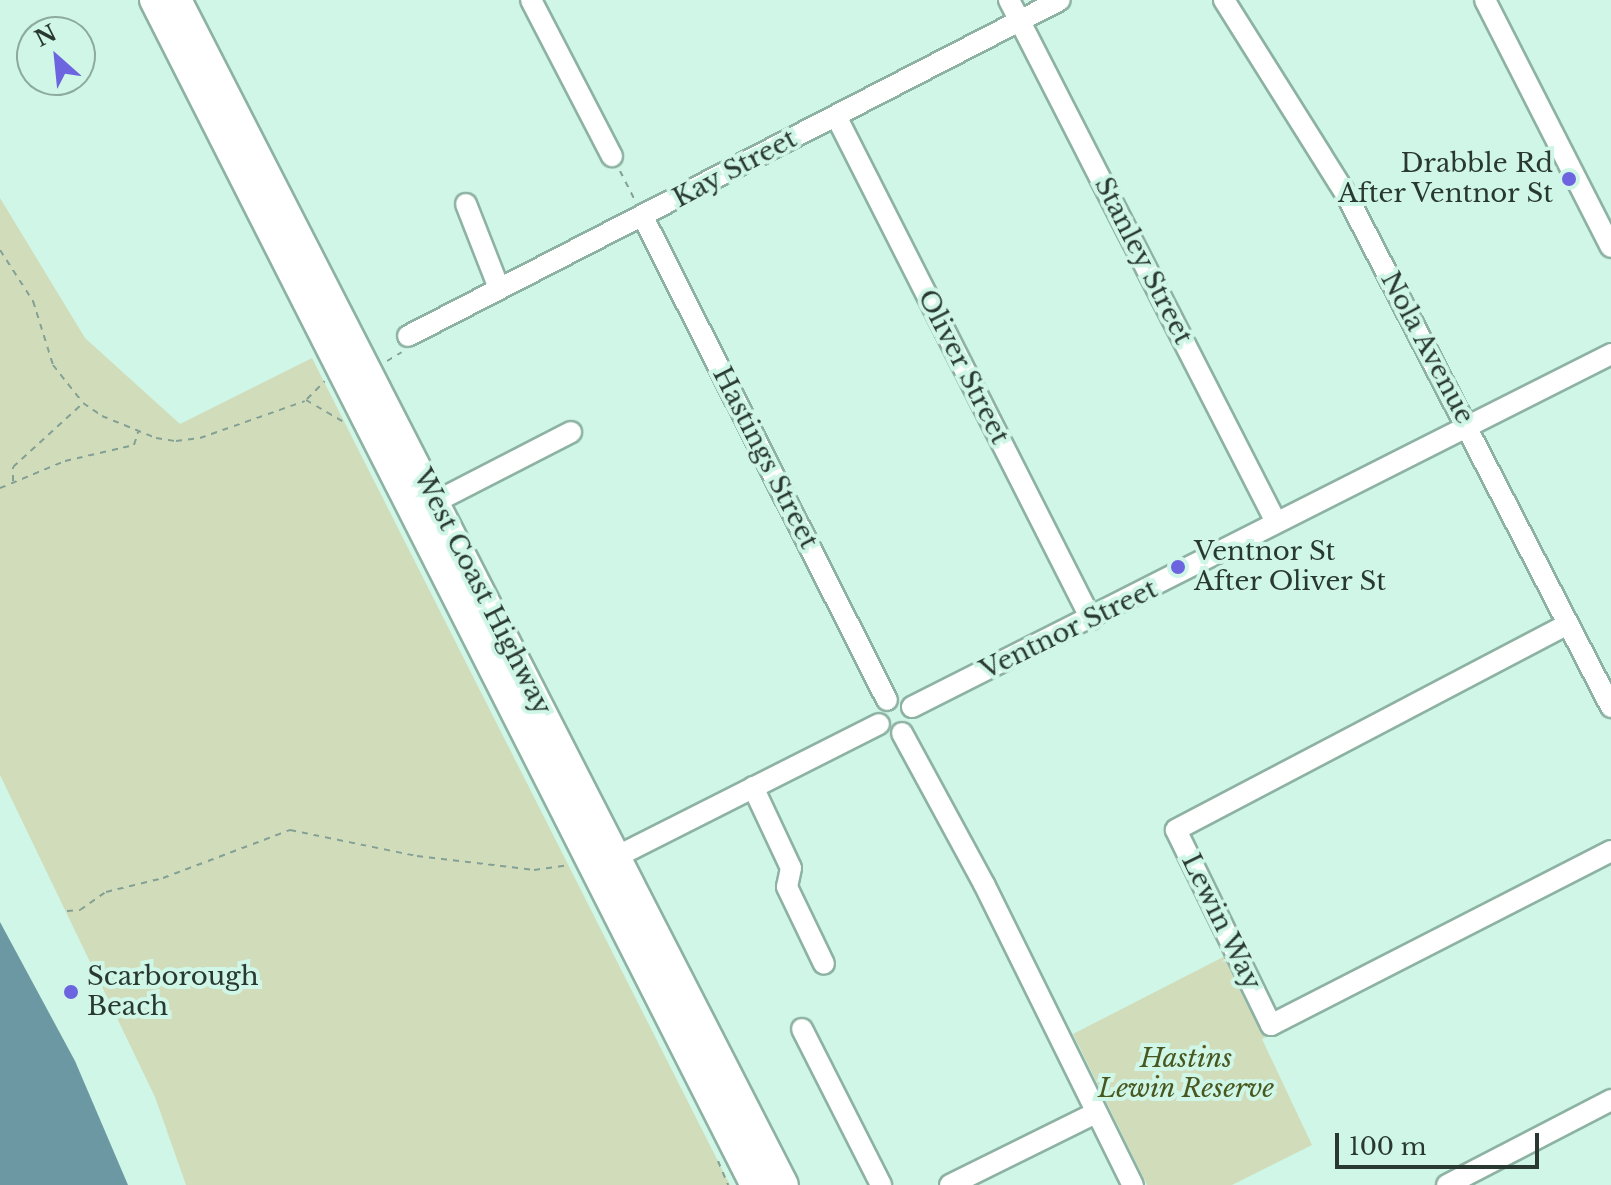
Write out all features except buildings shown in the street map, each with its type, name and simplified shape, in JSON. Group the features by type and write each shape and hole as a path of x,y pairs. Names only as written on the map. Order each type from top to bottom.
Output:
{"highway":[{"name":"West Coast Highway","path":"154,0 386,436 435,502 784,1185"},
{"name":"West Coast Highway","path":"177,0 386,436 582,867 757,1185"},
{"path":"757,1185 768,1179 766,1149"}],"street":[{"path":"531,0 612,156"},
{"name":"Stanley Street","path":"1009,0 1276,522"},
{"name":"Kay Street","path":"408,336 1060,0"},
{"name":"Nola Avenue","path":"1224,0 1348,198 1611,707"},
{"path":"1485,0 1611,247"},
{"name":"Oliver Street","path":"836,116 1091,619"},
{"path":"466,204 499,288"},
{"name":"Hastings Street","path":"643,217 887,700"},
{"name":"Ventnor Street","path":"912,707 1611,354"},
{"path":"435,502 571,432"},
{"name":"Lewin Way","path":"1568,624 1176,830 1271,1025 1611,851"},
{"path":"900,698 912,707 912,724 902,733 888,733 879,724 880,707 887,700 900,698"},
{"path":"582,867 618,856 879,724"},
{"path":"902,733 984,884 1133,1185"},
{"path":"753,787 791,868 787,887 824,964"},
{"path":"802,1029 881,1185"},
{"path":"1447,1185 1611,1100"},
{"path":"950,1185 1096,1113"}],"path":[{"path":"612,156 643,217"},
{"path":"0,250 33,301 53,365 83,403 138,432 176,441 200,438 306,400"},
{"path":"13,482 13,467 83,403"},
{"path":"0,488 65,461 134,445 138,432"},
{"path":"67,911 80,910 106,892 163,878 290,830 417,856 534,870 582,867"}],"green space":[{"path":"0,198 85,338 180,424 312,358 730,1185 186,1185 155,1097 0,775"},
{"name":"Hastins Lewin Reserve","path":"1231,953 1272,1034 1262,1039 1312,1145 1232,1185 1147,1185 1073,1034"}],"water":[{"path":"0,922 75,1061 128,1185 0,1185"}],"place":[{"name":"Drabble Rd After Ventnor St","path":"1569,179"},
{"name":"Ventnor St After Oliver St","path":"1178,567"},
{"name":"Scarborough Beach","path":"71,992"}]}
